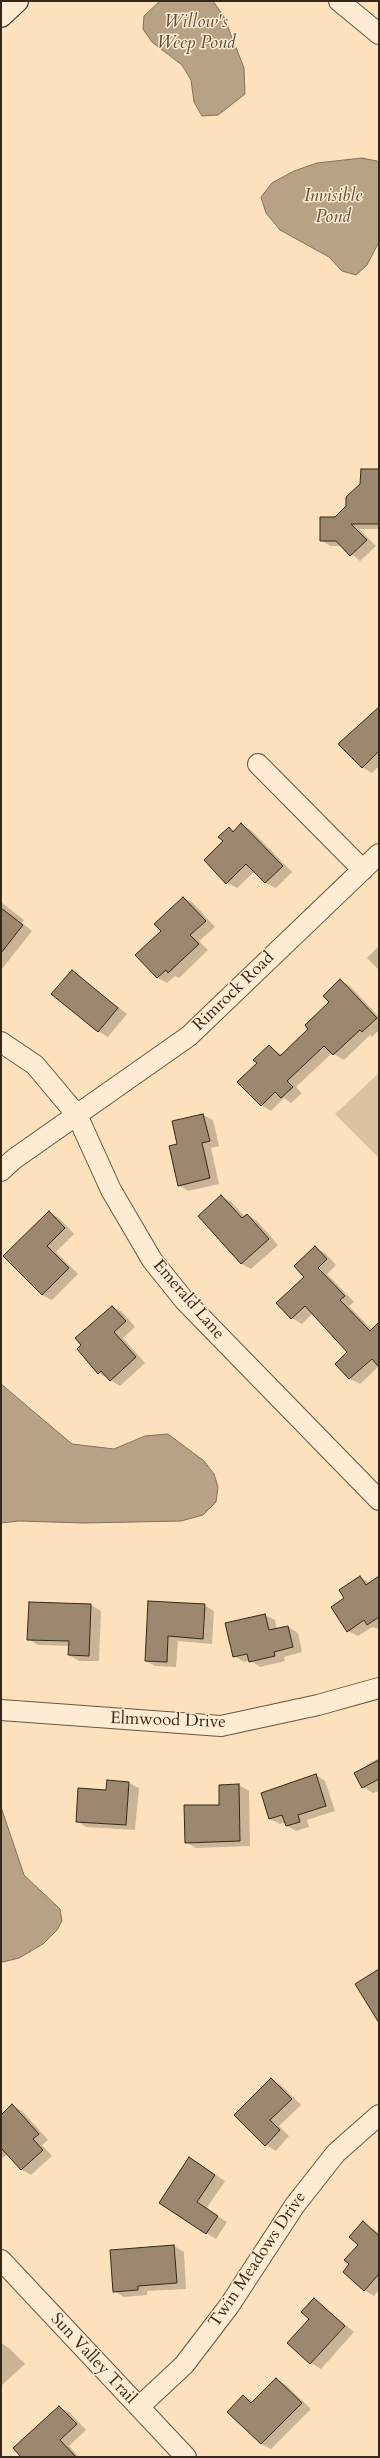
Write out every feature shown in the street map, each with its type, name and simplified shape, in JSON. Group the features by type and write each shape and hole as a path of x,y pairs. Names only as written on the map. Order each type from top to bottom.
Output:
{"main road":[{"path":"1,16 17,1"}],"street":[{"path":"339,1 379,34"},
{"path":"358,1 379,30"},
{"path":"258,764 363,870"},
{"name":"Rimrock Road","path":"77,1115 190,1036 379,854"},
{"name":"Emerald Lane","path":"1,1042 35,1065 77,1115 111,1190 152,1260 184,1300 379,1500"},
{"path":"1,1171 14,1159 77,1115"},
{"name":"Elmwood Drive","path":"1,1710 222,1726 318,1705 379,1688"},
{"name":"Twin Meadows Drive","path":"139,2407 184,2365 230,2306 295,2205 336,2153 379,2115"},
{"name":"Sun Valley Trail","path":"1,2260 186,2457"}],"shaded area":[{"path":"379,1073 379,1158 335,1114"}],"water":[{"name":"Willow's Weep Pond","path":"160,1 213,1 224,17 244,68 245,94 218,115 202,116 194,102 191,80 182,65 152,42 143,29 144,16"},
{"name":"Invisible Pond","path":"362,158 377,161 379,165 379,242 367,265 356,275 342,271 329,257 280,230 266,213 261,197 272,183 294,171 317,163"},
{"path":"1,1384 72,1444 114,1449 145,1436 168,1434 204,1461 214,1474 218,1487 216,1502 203,1515 181,1521 84,1523 19,1521 1,1523"},
{"path":"1,1807 24,1875 60,1909 62,1921 57,1930 43,1944 19,1958 3,1962 1,1961"}],"building":[{"path":"361,469 379,469 379,524 351,524 367,540 350,556 336,541 320,541 320,517 335,517 346,506 346,497 360,484"},
{"path":"379,707 379,751 362,768 338,744"},
{"path":"241,823 283,866 265,883 246,864 226,884 204,860 223,841 218,837 229,827 233,832"},
{"path":"183,897 206,921 190,935 199,944 168,973 166,970 157,978 135,955 161,931 154,924"},
{"path":"1,908 23,925 1,953"},
{"path":"72,970 118,1008 98,1032 51,994"},
{"path":"340,979 377,1018 362,1032 360,1030 333,1055 324,1046 287,1081 293,1087 281,1098 275,1092 261,1106 237,1082 257,1063 253,1060 269,1045 280,1056 308,1029 305,1025 329,1002 323,996"},
{"path":"203,1114 210,1141 202,1143 210,1178 178,1186 169,1146 177,1144 172,1121"},
{"path":"221,1195 242,1218 247,1214 269,1239 241,1264 198,1216"},
{"path":"49,1211 65,1228 47,1246 69,1268 42,1295 3,1256"},
{"path":"315,1246 327,1259 318,1268 345,1296 340,1300 370,1331 379,1322 379,1367 372,1359 349,1379 335,1364 347,1352 305,1306 291,1319 276,1303 304,1277 294,1266"},
{"path":"112,1306 126,1321 114,1332 136,1357 110,1381 101,1371 98,1374 77,1349 81,1345 75,1338"},
{"path":"360,1576 366,1585 379,1576 379,1617 367,1625 364,1620 347,1632 331,1607 344,1598 339,1590"},
{"path":"148,1601 205,1604 203,1639 168,1636 167,1662 145,1661"},
{"path":"29,1602 91,1604 89,1656 68,1655 69,1641 27,1640"},
{"path":"265,1614 269,1630 288,1626 293,1647 274,1652 275,1656 249,1662 247,1654 233,1657 225,1623"},
{"path":"379,1760 379,1779 362,1788 354,1773"},
{"path":"316,1774 326,1806 298,1815 300,1822 286,1826 282,1815 269,1819 261,1793"},
{"path":"107,1780 129,1782 126,1825 76,1822 78,1788 106,1790"},
{"path":"239,1784 240,1841 185,1843 184,1805 219,1805 219,1785"},
{"path":"379,1969 379,2023 355,1984"},
{"path":"271,2078 292,2099 270,2120 280,2130 265,2146 234,2115"},
{"path":"12,2104 39,2134 33,2139 43,2150 21,2170 1,2148 1,2115"},
{"path":"189,2157 215,2175 197,2202 218,2216 206,2234 159,2203"},
{"path":"363,2221 379,2236 379,2274 364,2291 343,2272 349,2264 344,2260 358,2245 349,2237"},
{"path":"174,2245 177,2283 138,2286 138,2290 113,2292 110,2250"},
{"path":"314,2298 345,2326 310,2364 287,2343 309,2319 301,2312"},
{"path":"276,2378 302,2403 261,2444 227,2412 243,2395 251,2403"},
{"path":"59,2406 77,2424 60,2440 76,2457 21,2457 13,2448"}]}
